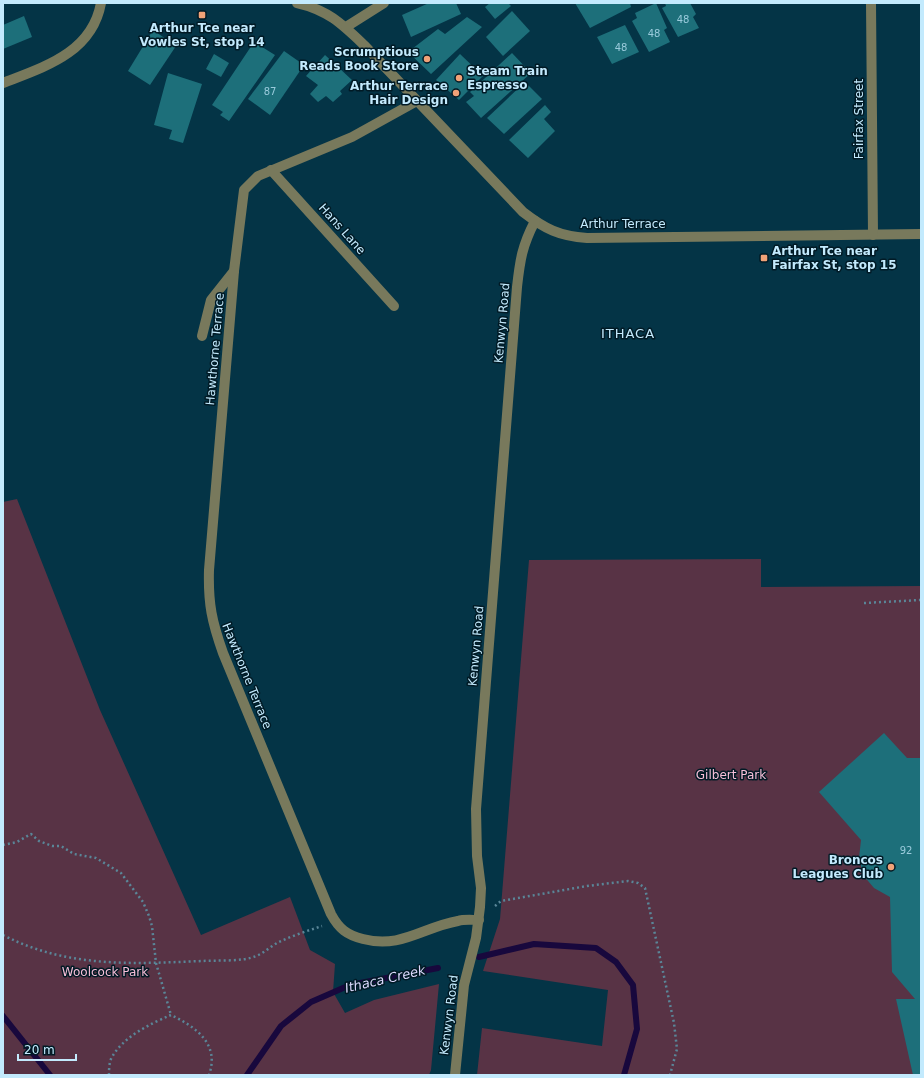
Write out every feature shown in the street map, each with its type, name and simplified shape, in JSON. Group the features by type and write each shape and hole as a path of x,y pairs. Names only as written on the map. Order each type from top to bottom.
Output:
{"street":[{"path":"3,83 54,62 72,52 79,46 93,26 101,3"},
{"name":"Arthur Terrace","path":"297,3 325,12 346,27 523,212 535,221 559,234 587,238 921,234"},
{"path":"346,27 384,3"},
{"name":"Fairfax Street","path":"871,3 873,235"},
{"name":"Hawthorne Terrace","path":"417,101 352,137 271,170 252,180 244,190 234,271 209,570 210,608 212,622 223,653 335,922 340,929 349,934 382,943 408,938 459,920 479,920"},
{"name":"Hans Lane","path":"271,170 394,306"},
{"name":"Kenwyn Road","path":"455,1075 464,985 479,920 481,888 477,856 476,809 517,287 520,256 524,241 535,221"},
{"name":"Hawthorne Terrace","path":"202,336 211,300 234,271"}],"path":[{"path":"864,603 921,600"},
{"path":"3,846 17,842 31,834 39,841 52,846 61,846 74,854 96,858 121,873 143,902 149,916 152,926 156,962 171,1015"},
{"path":"479,920 501,901 587,886 628,881 638,883 645,888 674,1023 676,1049 670,1075"},
{"path":"3,935 43,952 74,958 99,962 156,962 256,957 277,943 335,922"},
{"path":"109,1075 111,1060 126,1041 154,1022 171,1015 190,1024 209,1044 213,1064 209,1075"}],"green space":[{"name":"Woolcock Park","path":"17,499 100,710 201,935 290,897 310,950 335,964 333,992 345,1013 374,1000 439,984 431,1070 429,1075 3,1075 3,502"},
{"name":"Gilbert Park","path":"761,559 761,587 921,586 921,1075 477,1075 482,1028 602,1046 608,990 483,971 500,919 529,560"}],"building":[{"path":"429,3 456,3 461,14 411,37 402,15"},
{"path":"490,3 508,3 511,6 495,19 485,7"},
{"path":"575,3 630,3 631,7 590,28"},
{"path":"656,3 667,28 664,30 670,42 649,52 632,21 637,18 635,13"},
{"path":"665,3 690,3 696,14 693,17 699,28 678,37 662,8 666,6"},
{"path":"512,11 530,31 503,56 486,37"},
{"path":"24,16 32,37 3,49 3,25"},
{"path":"467,17 482,27 431,74 408,52 438,29 445,34"},
{"path":"625,25 639,52 612,64 597,37"},
{"path":"153,30 176,46 150,85 128,71"},
{"path":"254,42 275,55 229,121 220,115 223,112 212,105"},
{"path":"284,51 304,65 270,115 248,99"},
{"path":"512,53 531,73 481,118 466,102 474,96 470,92"},
{"path":"214,54 229,63 221,77 206,69"},
{"name":"Steam Train Espresso","path":"460,54 483,76 459,100 436,80"},
{"path":"325,55 352,80 340,91 342,94 333,102 326,96 318,102 310,94 318,85 306,76"},
{"path":"168,73 202,84 183,143 169,139 172,130 154,125"},
{"path":"525,82 542,99 504,134 487,118"},
{"path":"545,105 551,112 544,119 555,131 528,158 509,140"},
{"name":"Broncos Leagues Club","path":"884,733 907,758 921,758 921,1075 913,1075 896,999 915,999 892,972 890,897 874,888 863,875 859,858 861,840 819,792"}],"waterway":[{"name":"Ithaca Creek","path":"479,957 534,944 596,948 616,962 633,985 637,1029 624,1075"},
{"name":"Ithaca Creek","path":"247,1075 281,1026 311,1002 350,985 438,968"},
{"name":"Ithaca Creek","path":"3,1016 50,1075"}],"place":[{"name":"Arthur Tce near Vowles St, stop 14","path":"202,15"},
{"name":"Scrumptious Reads Book Store","path":"427,59"},
{"name":"Steam Train Espresso","path":"459,78"},
{"name":"Arthur Terrace Hair Design","path":"456,93"},
{"name":"Arthur Tce near Fairfax St, stop 15","path":"764,258"},
{"name":"Broncos Leagues Club","path":"891,867"}],"district":[{"name":"ITHACA","path":"628,333"}]}
